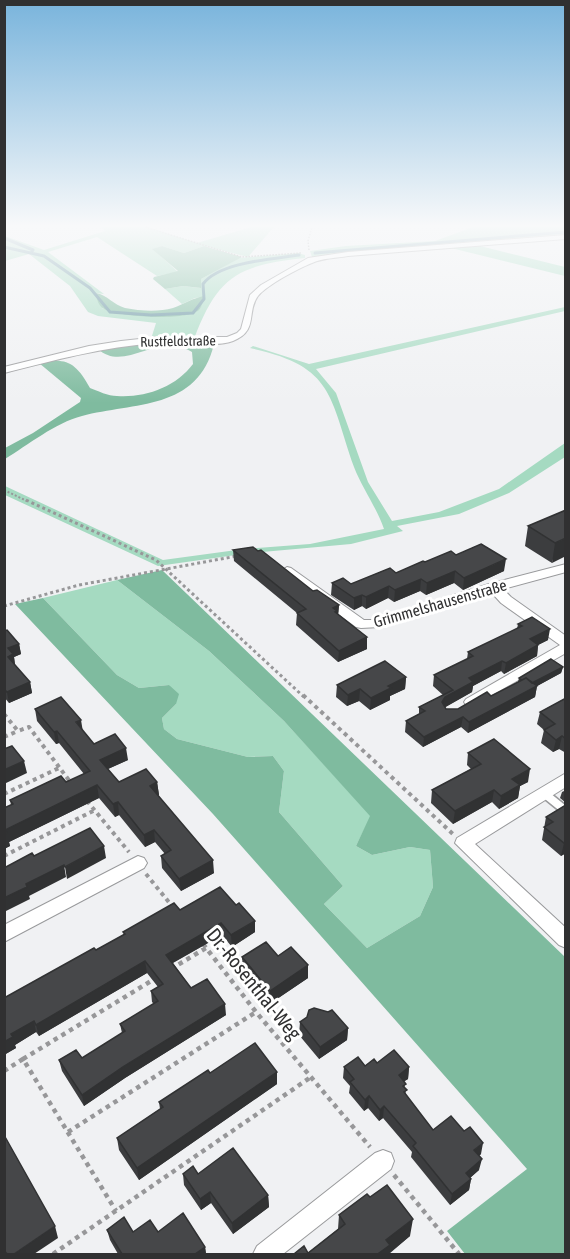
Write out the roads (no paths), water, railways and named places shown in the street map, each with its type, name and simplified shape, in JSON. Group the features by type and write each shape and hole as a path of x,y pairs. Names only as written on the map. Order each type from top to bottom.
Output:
{"street":[{"name":"Rustfeldstraße","path":"4,370 89,349 121,344 158,340 228,340 240,335 245,328 253,297 266,286"},
{"name":"Grimmelshausenstraße","path":"272,561 362,624 375,624 494,587 566,568"},
{"path":"460,709 566,645 506,600 494,587"},
{"path":"566,779 463,843 566,940"},
{"path":"4,934 138,863"},
{"path":"265,1254 383,1161"}],"lane":[{"path":"545,794 566,811"}],"waterway":[{"path":"87,286 110,312 151,315 193,313 204,299 203,286"}]}
